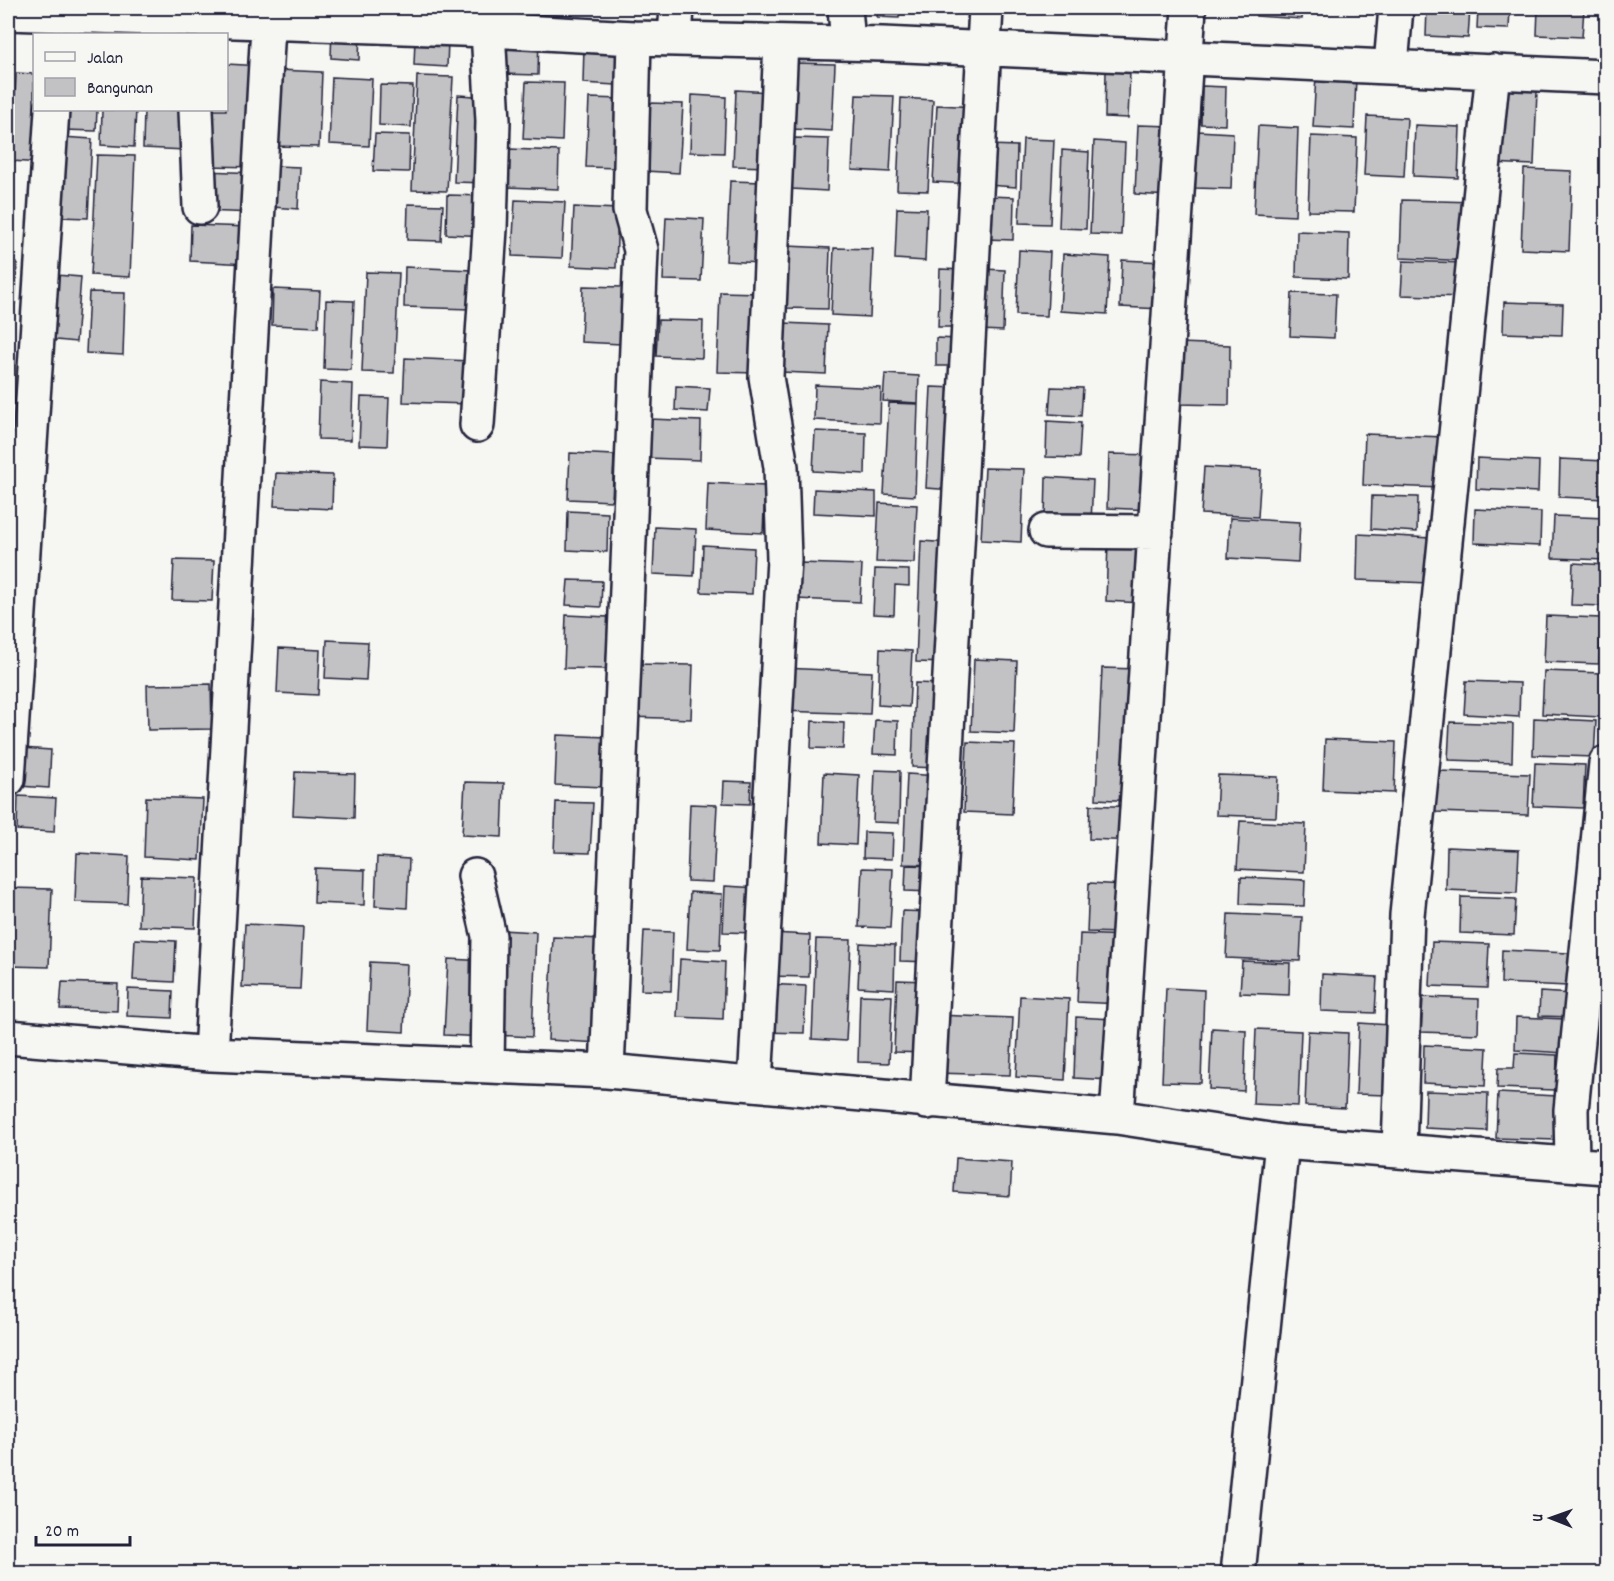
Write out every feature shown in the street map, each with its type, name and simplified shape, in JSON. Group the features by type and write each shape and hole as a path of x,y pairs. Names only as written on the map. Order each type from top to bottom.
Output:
{"street":[{"path":"845,8 848,43"},
{"path":"927,1102 986,8"},
{"path":"1117,1117 1188,60 1189,8"},
{"path":"1391,65 1396,8"},
{"path":"8,14 58,25 216,28 268,15 422,17 501,23 634,38 676,22 781,42 984,49 1188,60 1391,65 1606,77"},
{"path":"211,1054 268,15"},
{"path":"477,425 490,228 493,121 501,23"},
{"path":"607,1071 641,250 630,210 634,38"},
{"path":"755,1084 784,559 781,467 766,377 781,42"},
{"path":"1399,1149 1407,915 1493,71"},
{"path":"8,780 52,111"},
{"path":"196,111 200,207"},
{"path":"1047,531 1156,532"},
{"path":"1572,1164 1571,1110 1606,763"},
{"path":"475,876 489,936 487,1066"},
{"path":"8,1037 211,1054 607,1071 927,1102 1117,1117 1282,1142 1399,1149 1606,1167"},
{"path":"1238,1574 1282,1142"}],"building":[{"path":"475,8 506,8 506,12 475,11"},
{"path":"878,8 900,8 899,18 877,17"},
{"path":"1107,8 1128,8 1128,14 1106,14"},
{"path":"1256,8 1303,8 1302,19 1256,16"},
{"path":"1325,8 1371,8 1371,12 1324,10"},
{"path":"1427,8 1470,8 1468,38 1426,36"},
{"path":"1478,8 1510,8 1509,29 1477,28"},
{"path":"1538,8 1584,8 1582,37 1537,35"},
{"path":"72,28 96,29 96,33 71,33"},
{"path":"332,28 360,29 359,60 331,58"},
{"path":"503,33 539,35 538,75 501,74"},
{"path":"415,39 448,40 447,67 414,65"},
{"path":"584,46 617,47 615,85 583,83"},
{"path":"795,63 835,64 832,131 792,129"},
{"path":"228,64 263,66 258,167 206,166 208,111 228,111"},
{"path":"278,70 322,72 319,147 275,146"},
{"path":"1106,71 1130,72 1128,118 1105,117"},
{"path":"16,73 33,74 33,111 44,111 41,163 12,161"},
{"path":"417,76 453,77 447,191 412,190"},
{"path":"1316,76 1356,77 1354,129 1313,127"},
{"path":"332,77 372,79 369,146 329,144"},
{"path":"526,82 564,83 562,141 523,139"},
{"path":"380,85 413,86 411,127 379,125"},
{"path":"1202,86 1226,87 1225,125 1201,124"},
{"path":"1495,89 1537,91 1534,165 1492,163"},
{"path":"736,90 773,92 770,167 733,166"},
{"path":"458,95 491,97 487,183 454,182"},
{"path":"692,95 726,97 724,153 690,152"},
{"path":"856,95 894,96 890,172 852,170"},
{"path":"589,98 623,99 620,168 586,167"},
{"path":"901,98 933,100 928,191 897,190"},
{"path":"649,103 683,104 679,173 645,171"},
{"path":"937,105 976,107 973,184 933,182"},
{"path":"65,111 97,111 96,131 64,130"},
{"path":"102,111 136,111 134,147 101,145"},
{"path":"144,111 187,111 186,150 143,148"},
{"path":"1367,116 1407,118 1404,177 1364,175"},
{"path":"1138,125 1173,126 1170,196 1135,194"},
{"path":"1415,125 1460,127 1458,178 1413,176"},
{"path":"1258,126 1298,128 1295,216 1254,214"},
{"path":"1197,131 1233,133 1231,189 1194,188"},
{"path":"375,134 410,135 409,172 373,171"},
{"path":"1311,136 1357,138 1354,212 1308,211"},
{"path":"62,137 92,139 88,218 59,217"},
{"path":"794,138 829,139 827,191 792,189"},
{"path":"1023,139 1054,140 1050,224 1019,223"},
{"path":"1094,141 1125,143 1121,235 1090,234"},
{"path":"989,145 1017,146 1016,187 987,185"},
{"path":"509,149 559,151 558,189 507,187"},
{"path":"1062,150 1089,152 1086,229 1059,228"},
{"path":"97,155 135,156 130,277 91,275"},
{"path":"275,166 300,167 298,209 273,207"},
{"path":"1524,169 1572,171 1569,251 1521,249"},
{"path":"205,171 257,173 255,213 203,211"},
{"path":"730,181 763,182 760,263 726,261"},
{"path":"447,195 487,196 486,236 446,234"},
{"path":"988,196 1014,197 1013,240 986,239"},
{"path":"515,200 565,202 562,258 512,256"},
{"path":"1402,200 1475,202 1473,261 1400,258"},
{"path":"408,204 443,205 441,241 407,240"},
{"path":"574,207 618,209 616,268 571,266"},
{"path":"897,208 927,209 925,261 895,259"},
{"path":"666,217 704,219 701,281 663,280"},
{"path":"191,225 249,227 248,264 190,261"},
{"path":"1297,231 1349,233 1348,279 1296,277"},
{"path":"787,246 830,248 828,309 785,308"},
{"path":"834,248 873,249 870,317 831,315"},
{"path":"1019,250 1050,252 1047,316 1016,315"},
{"path":"1063,254 1110,257 1107,314 1060,311"},
{"path":"1122,260 1164,262 1162,309 1120,307"},
{"path":"1403,261 1465,263 1464,297 1401,295"},
{"path":"8,263 17,263 15,304 8,304"},
{"path":"405,267 472,270 471,309 404,307"},
{"path":"940,269 965,270 963,327 938,327"},
{"path":"983,269 1005,270 1003,331 980,330"},
{"path":"366,272 399,273 394,373 362,372"},
{"path":"43,274 81,277 76,342 37,338"},
{"path":"583,286 623,287 621,344 581,342"},
{"path":"273,289 320,291 318,327 272,325"},
{"path":"89,292 125,293 123,355 86,353"},
{"path":"720,292 759,293 756,373 717,372"},
{"path":"1292,293 1336,294 1334,338 1290,336"},
{"path":"326,300 354,301 351,370 324,369"},
{"path":"1504,302 1563,304 1562,335 1503,333"},
{"path":"8,309 12,309 10,352 8,352"},
{"path":"658,320 703,321 702,358 656,356"},
{"path":"783,323 828,325 826,374 781,372"},
{"path":"936,338 958,339 958,366 936,366"},
{"path":"1180,343 1230,345 1229,405 1178,404"},
{"path":"405,358 470,361 468,404 403,402"},
{"path":"885,374 919,376 918,403 883,401"},
{"path":"320,382 353,384 351,440 318,439"},
{"path":"815,385 881,388 880,423 814,420"},
{"path":"676,386 710,388 708,412 675,410"},
{"path":"931,387 958,388 953,490 926,488"},
{"path":"1051,387 1083,388 1081,416 1049,414"},
{"path":"361,397 389,398 387,446 359,445"},
{"path":"889,403 918,404 915,496 884,494"},
{"path":"1604,414 1606,414 1606,454 1602,454"},
{"path":"649,419 701,421 700,460 647,458"},
{"path":"1047,421 1081,423 1079,458 1046,457"},
{"path":"815,431 866,433 865,474 813,471"},
{"path":"1365,434 1445,437 1442,488 1363,485"},
{"path":"570,453 614,455 612,501 568,499"},
{"path":"1109,454 1155,455 1153,510 1107,508"},
{"path":"1477,458 1539,461 1538,492 1476,489"},
{"path":"1560,459 1606,461 1606,499 1559,497"},
{"path":"1204,467 1261,470 1258,517 1201,514"},
{"path":"985,468 1024,469 1021,542 981,540"},
{"path":"276,473 333,475 332,509 274,506"},
{"path":"1046,477 1093,480 1091,522 1045,520"},
{"path":"708,483 765,486 763,533 706,530"},
{"path":"814,489 876,492 876,516 813,513"},
{"path":"1372,496 1418,497 1417,532 1371,529"},
{"path":"879,503 917,505 914,563 876,562"},
{"path":"1475,509 1541,512 1540,546 1474,543"},
{"path":"568,511 608,513 607,552 567,550"},
{"path":"1554,516 1606,518 1606,560 1552,558"},
{"path":"1230,518 1300,522 1298,562 1228,558"},
{"path":"655,527 696,529 694,576 653,574"},
{"path":"1358,534 1431,538 1429,583 1357,580"},
{"path":"921,541 950,543 945,663 916,662"},
{"path":"1108,542 1144,543 1142,603 1106,601"},
{"path":"703,545 754,548 752,594 701,592"},
{"path":"174,560 214,561 212,601 172,600"},
{"path":"799,563 862,565 860,602 797,599"},
{"path":"1573,563 1606,565 1604,606 1571,605"},
{"path":"875,569 909,570 909,586 895,585 894,615 873,614"},
{"path":"568,580 602,581 601,607 566,605"},
{"path":"566,615 608,617 606,669 564,668"},
{"path":"1546,616 1601,618 1599,664 1544,662"},
{"path":"327,640 368,642 366,680 325,678"},
{"path":"279,648 320,650 318,695 277,693"},
{"path":"880,649 912,651 909,707 878,705"},
{"path":"974,659 1017,661 1014,733 971,731"},
{"path":"631,664 693,665 691,719 630,717"},
{"path":"783,668 872,672 870,714 781,711"},
{"path":"1102,668 1139,669 1134,801 1096,799"},
{"path":"1544,671 1602,673 1600,717 1542,714"},
{"path":"1466,681 1520,683 1519,717 1464,714"},
{"path":"915,683 941,684 938,768 912,767"},
{"path":"211,684 212,729 148,730 147,685"},
{"path":"1534,718 1596,721 1594,757 1533,755"},
{"path":"875,720 898,721 897,755 873,754"},
{"path":"812,721 844,723 843,749 811,748"},
{"path":"1450,722 1513,724 1512,762 1448,760"},
{"path":"557,735 607,737 605,787 555,785"},
{"path":"1325,739 1396,742 1394,793 1323,790"},
{"path":"967,742 1015,744 1012,814 964,812"},
{"path":"21,748 51,750 49,788 19,786"},
{"path":"1535,763 1585,765 1583,808 1533,806"},
{"path":"875,770 900,771 899,823 873,822"},
{"path":"1437,771 1530,774 1528,815 1435,812"},
{"path":"295,772 355,774 354,818 293,815"},
{"path":"824,773 859,775 856,845 821,843"},
{"path":"907,774 940,776 936,865 903,864"},
{"path":"1218,775 1278,777 1276,817 1216,815"},
{"path":"724,781 751,782 750,804 723,803"},
{"path":"465,782 504,783 502,837 462,835"},
{"path":"18,796 56,798 54,832 17,830"},
{"path":"146,797 203,799 200,860 144,857"},
{"path":"556,802 593,803 590,853 554,852"},
{"path":"690,804 717,805 713,882 687,881"},
{"path":"1090,805 1135,807 1133,841 1089,839"},
{"path":"1240,821 1306,824 1304,872 1237,869"},
{"path":"864,832 893,833 892,859 863,858"},
{"path":"1447,847 1519,850 1517,893 1446,890"},
{"path":"77,853 129,856 127,904 75,902"},
{"path":"377,857 409,859 407,908 375,906"},
{"path":"906,865 934,866 933,892 905,891"},
{"path":"315,868 365,870 364,905 314,903"},
{"path":"862,868 893,869 890,928 859,927"},
{"path":"141,876 197,878 195,928 139,926"},
{"path":"1241,877 1305,880 1304,906 1240,904"},
{"path":"1089,883 1124,885 1122,933 1087,932"},
{"path":"725,886 758,888 756,933 723,932"},
{"path":"9,888 52,889 49,967 8,966"},
{"path":"690,892 722,894 720,950 687,949"},
{"path":"1461,897 1516,899 1514,935 1460,933"},
{"path":"902,911 933,912 931,962 900,961"},
{"path":"1228,914 1302,917 1300,961 1226,958"},
{"path":"245,924 303,927 300,989 242,987"},
{"path":"501,930 536,932 532,1037 496,1035"},
{"path":"644,931 673,932 671,991 641,990"},
{"path":"771,933 810,935 809,977 769,976"},
{"path":"1080,934 1126,936 1122,1004 1077,1002"},
{"path":"553,937 604,939 600,1043 548,1040"},
{"path":"135,939 176,941 174,982 133,980"},
{"path":"816,939 851,940 846,1041 812,1039"},
{"path":"1432,942 1489,944 1487,988 1430,986"},
{"path":"860,943 895,945 894,989 858,987"},
{"path":"1502,950 1569,953 1568,986 1501,983"},
{"path":"448,959 488,961 485,1037 444,1035"},
{"path":"680,959 725,962 723,1019 677,1017"},
{"path":"1242,961 1290,963 1289,995 1240,993"},
{"path":"370,962 407,964 404,1032 367,1030"},
{"path":"1322,974 1377,977 1375,1013 1321,1011"},
{"path":"897,980 928,981 925,1053 894,1052"},
{"path":"62,982 118,984 117,1011 60,1009"},
{"path":"765,984 806,986 804,1033 763,1032"},
{"path":"1166,988 1204,990 1201,1083 1162,1082"},
{"path":"128,989 173,991 172,1018 127,1016"},
{"path":"1540,992 1572,994 1572,1017 1539,1016"},
{"path":"860,995 892,996 889,1063 858,1062"},
{"path":"1020,996 1069,999 1065,1080 1016,1077"},
{"path":"1423,997 1479,999 1478,1034 1421,1032"},
{"path":"936,1015 1013,1018 1010,1075 934,1073"},
{"path":"1076,1017 1113,1019 1110,1080 1074,1078"},
{"path":"1516,1017 1566,1019 1565,1053 1515,1050"},
{"path":"1359,1023 1390,1025 1387,1095 1356,1094"},
{"path":"1212,1028 1246,1030 1244,1091 1209,1089"},
{"path":"1256,1029 1301,1031 1298,1106 1253,1104"},
{"path":"1308,1031 1348,1033 1345,1108 1305,1106"},
{"path":"1424,1045 1487,1048 1485,1086 1423,1083"},
{"path":"1515,1053 1557,1055 1556,1090 1497,1088 1498,1068 1514,1068"},
{"path":"1426,1091 1488,1093 1487,1131 1425,1128"},
{"path":"1498,1093 1558,1096 1556,1140 1496,1138"},
{"path":"956,1158 1012,1162 1010,1196 954,1192"}]}
